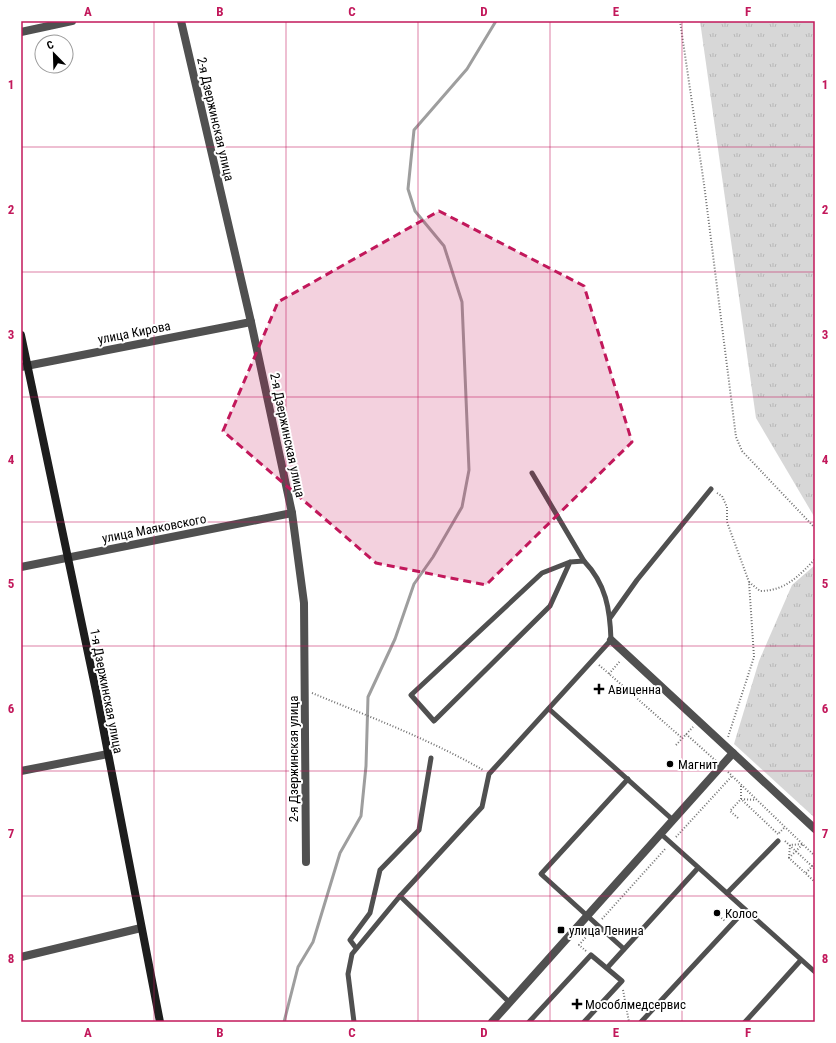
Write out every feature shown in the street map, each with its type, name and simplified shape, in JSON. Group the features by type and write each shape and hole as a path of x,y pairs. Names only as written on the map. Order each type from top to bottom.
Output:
{"street":[{"path":"21,32 72,21"},
{"name":"2-я Дзержинская улица","path":"181,21 251,322 292,513 304,603 306,862"},
{"name":"улица Кирова","path":"24,366 251,322"},
{"name":"1-я Дзержинская улица","path":"21,335 24,366 67,558 108,754 160,1022"},
{"name":"улица Маяковского","path":"21,567 292,513"},
{"path":"611,640 815,829"},
{"path":"492,1022 733,753"},
{"path":"21,771 108,754"},
{"path":"21,957 141,928"}],"lane":[{"path":"354,1022 348,974 352,954 356,948 400,896 482,807 489,774 611,640 610,618 604,592 595,573 584,561 532,473"},
{"path":"610,618 637,580 711,489"},
{"path":"570,562 550,606 434,721 411,695 542,573 570,562 584,561"},
{"path":"549,709 673,820"},
{"path":"356,948 350,940 370,913 380,870 419,830 431,758"},
{"path":"624,949 586,917 541,874 628,780"},
{"path":"661,834 815,972"},
{"path":"727,893 778,841"},
{"path":"607,968 698,868"},
{"path":"400,896 510,1003"},
{"path":"641,1022 745,910"},
{"path":"529,1022 591,955 622,981 584,1022"},
{"path":"745,1022 801,960"}],"path":[{"path":"680,21 705,192 736,437 742,451 815,528"},
{"path":"711,489 722,496 727,507 728,522 750,582 754,657 725,746"},
{"path":"750,582 760,591 768,591 784,586 815,559"},
{"path":"609,674 627,654"},
{"path":"593,660 682,738"},
{"path":"319,696 453,752 489,774"},
{"path":"676,745 698,721"},
{"path":"686,734 815,856"},
{"path":"591,955 579,944 732,776"},
{"path":"738,818 730,811 741,799 741,785"},
{"path":"741,799 757,800"},
{"path":"741,799 815,869"},
{"path":"790,845 803,844"},
{"path":"789,858 803,844"},
{"path":"789,858 790,845"},
{"path":"789,858 814,881"},
{"path":"806,873 815,863"},
{"path":"728,923 729,918"},
{"path":"622,981 629,1022"}],"highlighted area":[{"path":"439,211 584,286 632,442 486,585 376,563 223,431 278,302"}],"green space":[{"path":"700,21 815,21 815,518 756,418"},
{"path":"815,565 815,818 734,744 759,661 792,585"}],"waterway":[{"path":"284,1022 298,967 313,942 340,853 361,816 366,766 368,697 395,639 414,584 433,557 462,507 469,470 462,302 444,246 415,211 408,189 414,130 467,69 496,21"}],"place":[{"name":"Авиценна","path":"599,689"},
{"name":"Магнит","path":"670,764"},
{"name":"Колос","path":"717,913"},
{"name":"улица Ленина","path":"561,930"},
{"name":"Мособлмедсервис","path":"577,1004"}]}
